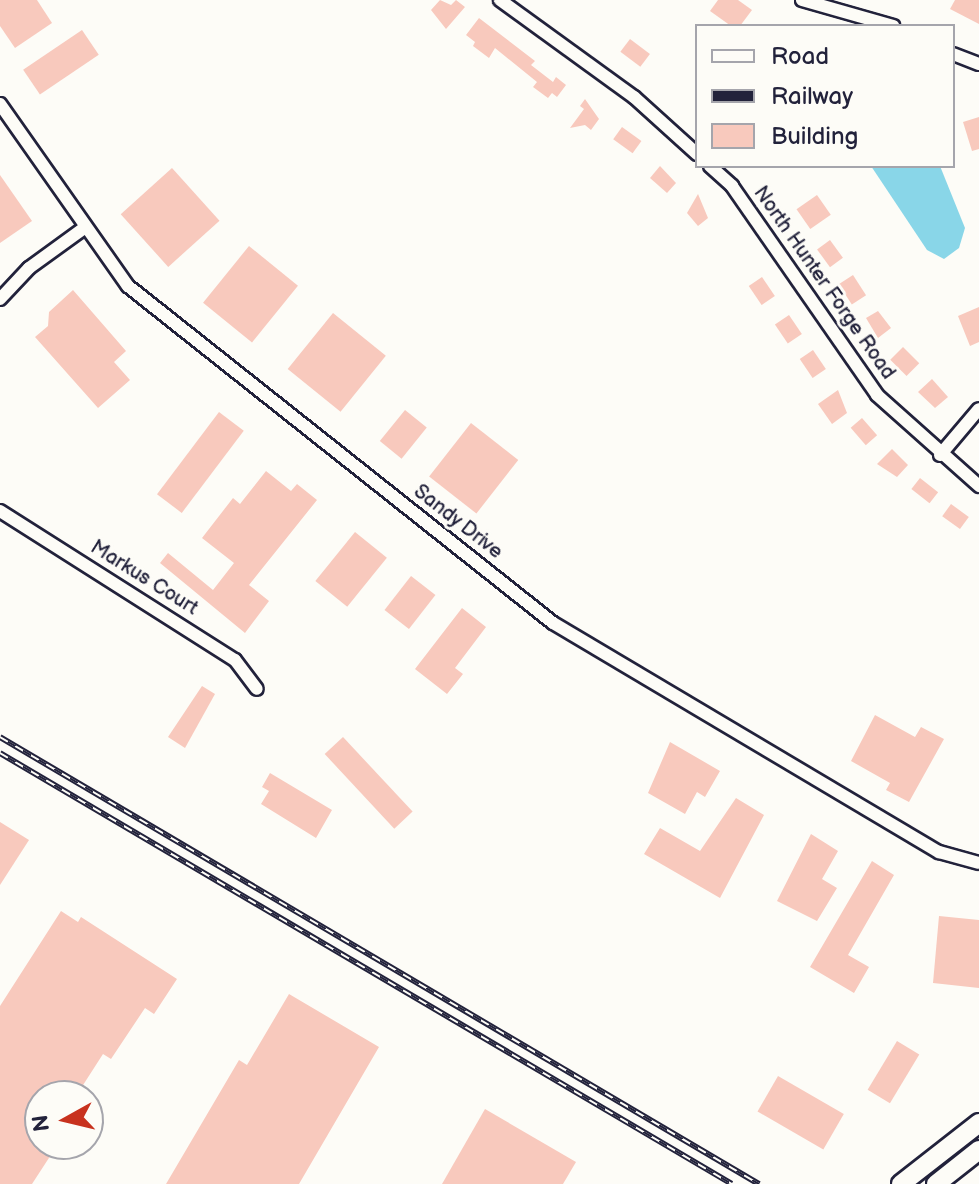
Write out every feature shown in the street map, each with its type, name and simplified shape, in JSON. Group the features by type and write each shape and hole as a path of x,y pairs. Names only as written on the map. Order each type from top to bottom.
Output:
{"main road":[{"path":"901,1184 979,1123"},
{"path":"936,1184 979,1150"}],"street":[{"path":"500,0 634,97 695,152"},
{"path":"802,0 886,24"},
{"path":"955,55 979,64"},
{"name":"Sandy Drive","path":"0,104 84,228 140,296 576,640 939,852 979,863"},
{"name":"North Hunter Forge Road","path":"712,168 732,186 877,395 940,455 979,486"},
{"path":"0,299 29,268 84,228"},
{"path":"940,455 979,409"},
{"name":"Markus Court","path":"0,511 235,660 257,689"}],"water":[{"path":"872,168 941,168 965,228 959,248 944,259 927,250"}],"building":[{"path":"0,0 37,0 52,23 15,48 0,26"},
{"path":"440,0 451,5 456,0 465,7 446,29 431,10"},
{"path":"718,0 738,0 752,10 742,24 728,24 710,11"},
{"path":"955,0 979,0 979,24 950,9"},
{"path":"479,18 535,61 531,65 553,82 556,77 566,85 557,97 552,93 548,98 533,87 537,82 495,48 489,58 473,46 475,42 466,35"},
{"path":"82,30 99,55 40,95 23,70"},
{"path":"630,39 650,54 640,67 620,52"},
{"path":"585,99 599,119 591,130 585,125 570,128 584,109 580,106"},
{"path":"979,117 979,149 972,151 963,122"},
{"path":"622,127 641,141 633,153 613,139"},
{"path":"660,166 676,183 667,193 650,178"},
{"path":"172,168 220,221 168,267 121,214"},
{"path":"0,175 32,221 0,243"},
{"path":"698,194 708,218 698,226 687,213"},
{"path":"817,195 831,215 810,229 797,209"},
{"path":"830,240 843,258 830,267 817,249"},
{"path":"249,246 298,286 252,342 203,303"},
{"path":"853,275 866,295 852,304 839,284"},
{"path":"762,277 775,296 762,305 749,286"},
{"path":"73,290 126,351 114,362 130,380 98,408 35,337 48,326 49,312"},
{"path":"979,307 979,342 970,346 958,316"},
{"path":"878,311 891,328 878,338 866,318"},
{"path":"333,313 386,356 341,412 288,369"},
{"path":"789,315 802,334 788,344 775,325"},
{"path":"903,347 919,363 907,376 890,360"},
{"path":"813,350 826,369 813,378 800,359"},
{"path":"932,379 948,397 935,408 918,392"},
{"path":"838,390 847,413 832,424 818,404"},
{"path":"405,410 427,428 402,459 380,441"},
{"path":"219,412 244,431 182,513 157,494"},
{"path":"862,418 877,435 866,445 851,428"},
{"path":"471,423 518,460 476,514 429,477"},
{"path":"892,449 908,465 897,477 877,464"},
{"path":"266,471 291,491 297,484 317,500 249,585 269,601 245,633 160,563 168,553 213,590 234,563 202,538 233,498 240,504"},
{"path":"920,478 938,492 930,503 911,489"},
{"path":"951,504 969,517 960,529 942,516"},
{"path":"355,532 387,558 347,607 315,581"},
{"path":"411,576 435,595 409,629 385,610"},
{"path":"462,608 486,627 455,668 463,674 447,694 415,669"},
{"path":"202,686 215,694 185,748 168,737"},
{"path":"875,715 915,737 921,727 944,739 909,802 886,790 890,783 851,761"},
{"path":"343,737 413,812 394,829 325,754"},
{"path":"670,742 720,771 705,797 697,792 685,814 648,793"},
{"path":"270,773 332,810 316,838 261,804 269,791 262,787"},
{"path":"736,798 764,815 720,898 644,854 660,828 700,851"},
{"path":"0,822 29,840 0,885"},
{"path":"811,834 838,851 822,879 837,888 817,921 777,901"},
{"path":"872,861 894,875 848,955 869,967 854,993 810,967"},
{"path":"61,911 78,922 81,917 177,979 154,1014 145,1008 111,1059 103,1054 86,1080 24,1080 24,1160 48,1160 32,1184 0,1184 0,1006"},
{"path":"939,916 979,920 979,988 933,983"},
{"path":"289,994 379,1047 299,1184 166,1184 239,1060 247,1065"},
{"path":"897,1041 919,1054 890,1103 868,1090"},
{"path":"778,1076 844,1114 823,1150 758,1112"},
{"path":"485,1109 576,1162 563,1184 442,1184"}],"railway":[{"path":"0,737 759,1184"},
{"path":"0,753 732,1184"}]}
